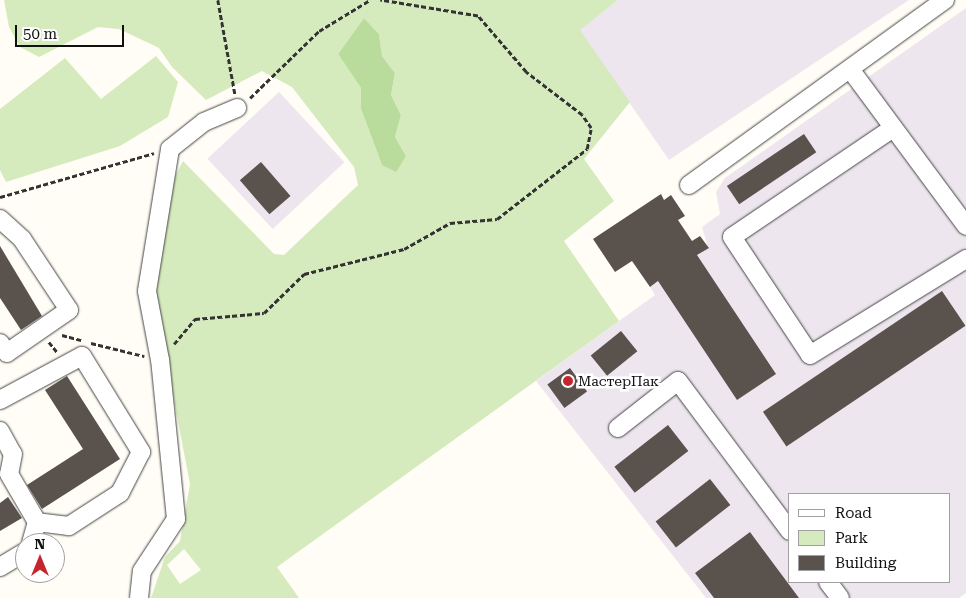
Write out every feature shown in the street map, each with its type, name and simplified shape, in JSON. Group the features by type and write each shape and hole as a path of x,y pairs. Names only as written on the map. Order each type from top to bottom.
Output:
{"lane":[{"path":"689,185 945,0"},
{"path":"850,69 966,226"},
{"path":"139,598 142,570 176,519 160,360 147,290 170,149 204,122 237,108"},
{"path":"893,128 732,237 810,355 966,259"},
{"path":"0,219 22,239 69,310 7,353 0,343"},
{"path":"0,400 82,356 141,452 120,493 70,526 37,522"},
{"path":"618,428 678,381 788,528"},
{"path":"0,432 13,454 5,473 37,522 34,533"},
{"path":"0,567 15,558"},
{"path":"829,583 840,598"}],"path":[{"path":"218,0 237,108"},
{"path":"237,108 319,31 370,0"},
{"path":"40,330 160,360 195,319 264,313 304,274 404,249 450,223 497,220 587,149 591,128 582,115 526,72 478,16 380,0"},
{"path":"0,198 170,149"},
{"path":"40,330 66,364"}],"shaded area":[{"path":"618,0 909,0 669,160 579,30"},
{"path":"966,8 966,593 959,598 706,598 536,381 655,295 650,287 708,248 702,227 720,214 716,192 725,178"},
{"path":"279,92 344,162 273,229 207,159"}],"green space":[{"path":"4,0 618,0 580,30 630,102 584,159 614,201 564,241 619,321 277,567 299,598 151,598 165,557 180,541 190,484 155,303 168,190 183,161 274,254 284,255 358,185 354,167 292,87 262,71 206,100 172,67 159,48 119,29 98,27 39,57 20,47 9,27","holes":["364,18 379,34 382,56 395,73 391,95 401,115 395,137 406,156 382,165 361,109 361,88 338,54","184,549 201,570 180,584 167,565"]},
{"path":"364,18 379,34 382,56 395,73 391,95 401,115 395,137 406,156 396,172 382,165 361,109 361,88 338,54"},
{"path":"156,56 178,82 168,117 120,146 6,182 0,170 0,109 65,58 101,99"}],"building":[{"path":"804,134 816,152 739,204 727,186"},
{"path":"261,162 291,196 269,214 240,180"},
{"path":"661,194 664,200 671,195 685,216 678,220 692,241 700,236 709,248 697,255 776,374 737,400 658,281 650,287 632,261 615,272 593,239"},
{"path":"0,246 42,316 21,330 0,298"},
{"path":"942,291 965,326 786,447 763,412"},
{"path":"621,331 637,351 607,376 591,356"},
{"path":"570,368 587,391 564,408 547,384"},
{"path":"67,376 120,459 42,509 27,485 83,449 45,390"},
{"path":"668,425 688,451 635,493 614,467"},
{"path":"710,479 730,505 676,547 656,521"},
{"path":"8,497 22,518 0,531 0,503"},
{"path":"750,532 799,598 714,598 695,573"}],"place":[{"name":"МастерПак","path":"568,381"}]}
